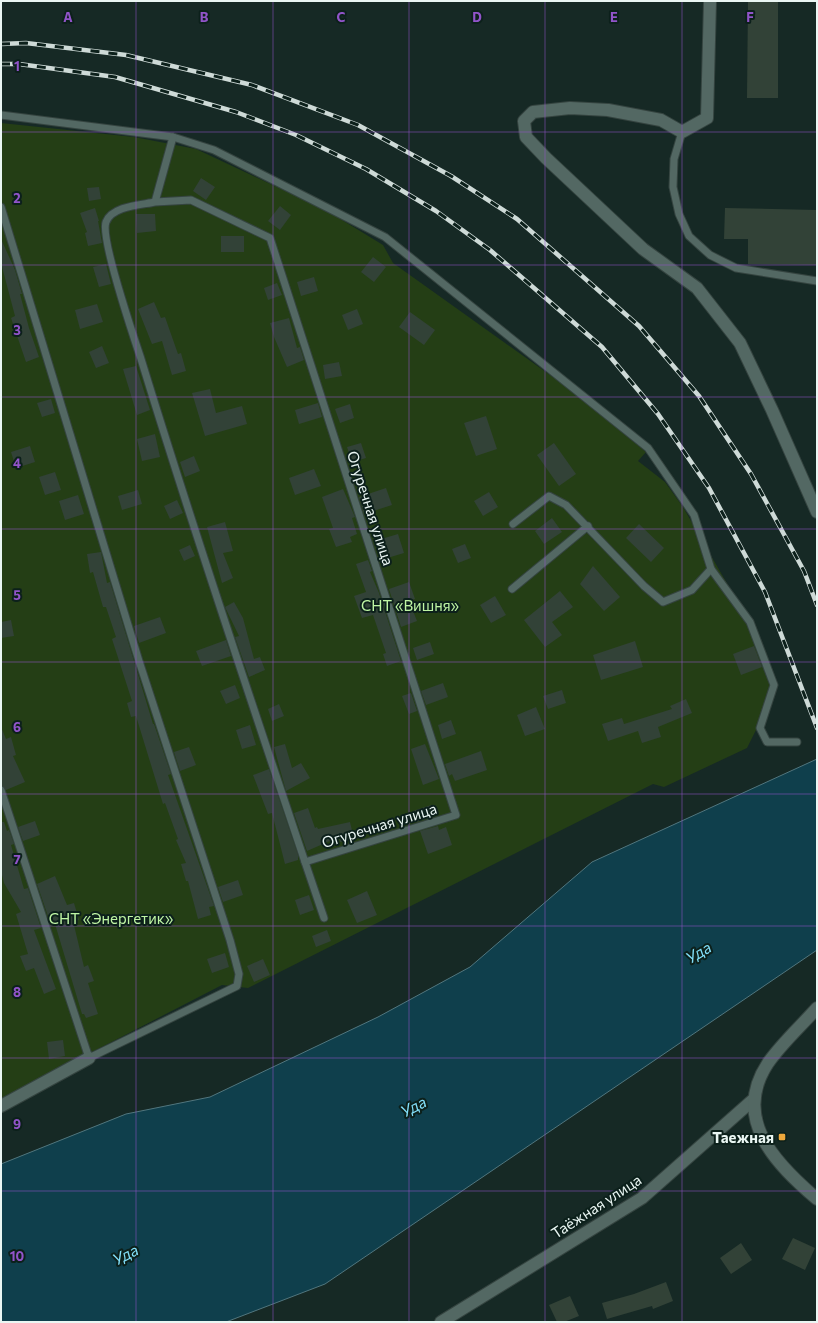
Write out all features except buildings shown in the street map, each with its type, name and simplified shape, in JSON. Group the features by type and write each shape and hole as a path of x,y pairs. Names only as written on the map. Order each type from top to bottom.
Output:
{"street":[{"path":"710,1 707,118 682,132 661,120 608,110 570,108 533,112 524,120 526,137 546,158 643,249 696,288 740,343 772,410 817,512"},
{"path":"817,1008 769,1062 758,1080 754,1099 754,1113 758,1129 768,1148 789,1175 817,1199"},
{"path":"1,1106 89,1058"},
{"name":"Таёжная улица","path":"441,1322 642,1198 754,1099"}],"lane":[{"path":"1,115 172,137 214,150 385,237 648,448 694,515 711,569 750,622 774,685 760,728 767,742 797,742"},
{"path":"682,132 674,159 672,187 679,214 689,236 710,256 736,268 817,281"},
{"path":"154,202 172,137"},
{"name":"Огуречная улица","path":"191,200 270,238 456,815 305,862 190,520 115,275 105,232 106,222 114,212 154,202 191,200"},
{"path":"1,207 139,661 228,933 239,974 237,986 89,1058 1,790"},
{"path":"513,524 549,496 566,504 644,586 663,602 692,590 711,569"},
{"path":"512,589 588,526"},
{"path":"305,862 324,918"}],"green space":[{"name":"СНТ «Вишня»","path":"1,123 134,137 196,149 324,209 383,245 393,263 571,390 646,452 638,461 665,482 683,507 759,639 773,679 757,728 747,748 664,787 653,784 248,988 222,985 1,1099"}],"water":[{"name":"Уда","path":"817,759 817,950 325,1284 226,1322 1,1322 1,1164 126,1114 210,1097 378,1017 470,967 592,862"}],"railway":[{"path":"1,44 26,43 126,55 252,85 358,125 451,176 517,219 639,326 699,396 751,474 804,571 817,605"},
{"path":"1,64 19,64 115,77 236,112 296,135 366,169 436,211 490,250 602,347 658,414 709,488 765,592 817,728"}],"place":[{"name":"Таежная","path":"782,1137"}],"park label":[{"name":"СНТ «Энергетик»","path":"111,918"}]}
